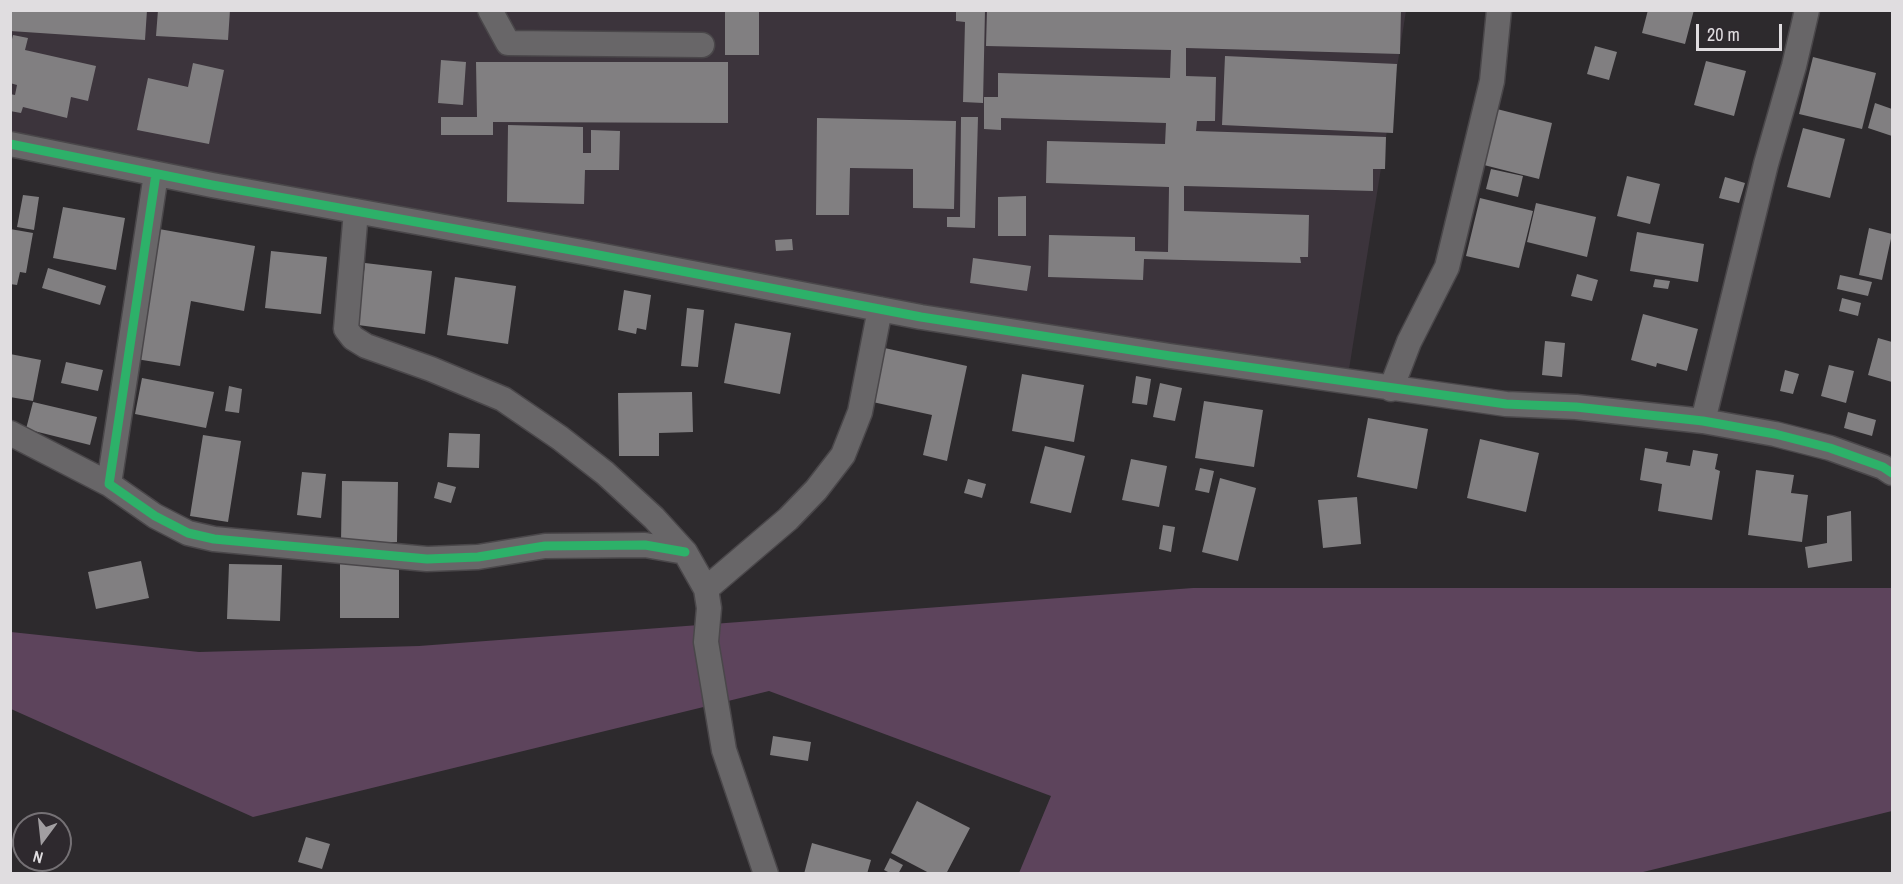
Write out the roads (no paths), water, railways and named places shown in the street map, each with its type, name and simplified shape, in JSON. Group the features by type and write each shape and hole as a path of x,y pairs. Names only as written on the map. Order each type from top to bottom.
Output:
{"street":[{"path":"490,10 508,43 702,45"},
{"path":"1391,389 1409,342 1447,267 1492,81 1500,10"},
{"path":"1703,422 1766,164 1794,66 1807,10"},
{"path":"10,144 156,174 880,309 1391,389 1506,404 1576,407 1703,422 1775,434 1830,448 1883,467 1893,473"},
{"path":"109,484 156,174"},
{"path":"356,211 346,329 353,338 366,346 431,369 503,399 560,438 605,473 654,518 685,552 706,589 709,608 706,642 724,750 766,873"},
{"path":"706,589 788,519 816,490 843,456 860,412 880,309"},
{"path":"10,433 109,484 155,516 188,533 214,539 427,559 478,557 545,546 645,545 685,552"}]}
